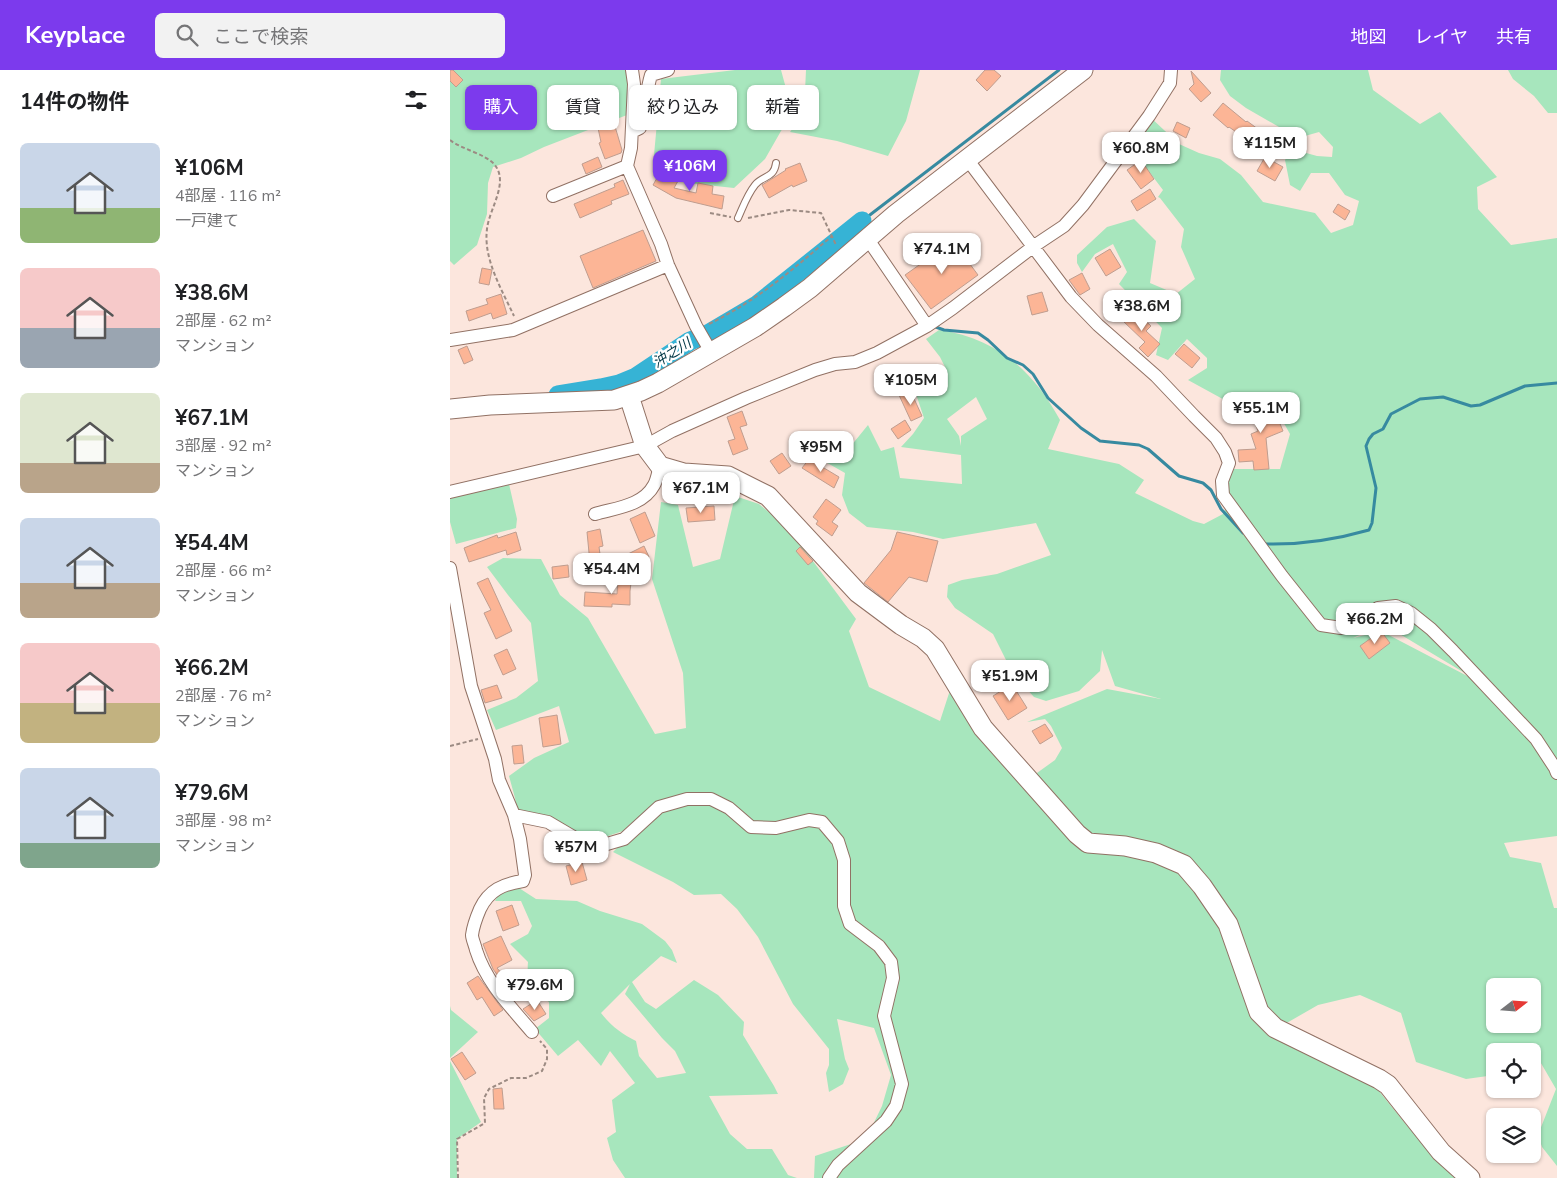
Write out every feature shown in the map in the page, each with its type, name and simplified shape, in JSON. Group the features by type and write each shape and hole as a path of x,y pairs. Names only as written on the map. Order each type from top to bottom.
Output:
{"street":[{"path":"632,70 634,84 632,148 627,166 661,244 668,265 710,352"},
{"path":"632,132 640,128 644,116 645,94 651,75 668,70"},
{"path":"450,409 490,405 614,400 629,396 658,383 755,327 810,288 867,238 1084,70"},
{"path":"450,492 645,446 672,431 815,370 835,364 855,362 877,353 927,326 1034,246 1064,226 1083,205 1149,116 1170,82 1171,70"},
{"path":"967,159 1071,297 1098,325 1156,376 1216,438 1226,452 1229,463 1222,481 1223,495 1282,576 1321,625 1341,628 1354,625 1378,608 1396,606 1410,613 1431,629 1536,740 1556,768 1557,773"},
{"path":"553,196 627,166"},
{"path":"867,238 927,326"},
{"path":"450,340 519,328 668,265"},
{"path":"629,396 645,446 660,466 684,473 728,476 768,496 858,593 901,626 923,638 934,649 983,728 1074,832 1088,843 1125,846 1156,853 1184,864 1202,886 1228,924 1259,1012 1270,1024 1388,1085 1441,1152 1470,1178"},
{"path":"595,514 637,502 648,494 654,485 660,466"},
{"path":"450,568 471,686 495,759 499,780 514,815 526,875 523,881 511,883 492,891 484,900 478,913 472,936 480,962 492,984 532,1032"},
{"path":"514,815 548,822 587,845 607,844 624,839 659,808 687,799 712,798 729,808 751,827 776,828 809,820 822,822 838,841 844,860 844,906 850,924 879,946 891,962 893,978 884,1016 902,1084 896,1106 886,1121 838,1165 829,1178"}],"lane":[{"path":"738,218 748,194 757,183 771,175 775,170 776,163"}],"path":[{"path":"450,140 494,164 500,175 500,190 487,230 487,254 519,328"},
{"path":"710,213 738,218 751,218 789,210 821,213 836,246 845,257"},
{"path":"698,329 746,305 768,290 832,236"},
{"path":"450,746 487,737"},
{"path":"458,1178 457,1139 485,1123 484,1098 489,1089 511,1078 526,1078 542,1071 547,1059 547,1049 532,1032"}],"green space":[{"path":"450,70 627,70 629,79 627,115 619,118 619,85 547,85 547,130 588,130 521,158 493,167 488,183 487,214 477,245 454,265 450,261"},
{"path":"735,70 781,70 785,85 747,85 747,130 782,130 765,159 734,188 688,183 654,155 656,130 737,130 737,85 660,85 661,79"},
{"path":"806,70 920,70 906,121 888,156 837,141 790,132 791,130 819,130 819,85 805,85"},
{"path":"1221,70 1368,70 1373,90 1420,124 1440,112 1497,177 1477,187 1478,209 1511,245 1557,238 1557,836 1504,843 1510,857 1541,863 1554,908 1557,908 1557,1166 1541,1144 1541,1127 1556,1089 1541,1063 1541,1043 1486,1043 1486,1076 1466,1079 1416,1062 1401,1013 1360,995 1318,1005 1271,1032 1374,1085 1409,1128 1434,1154 1462,1178 814,1178 815,1156 866,1139 882,1106 891,1075 874,1028 837,1019 845,1059 849,1069 843,1084 829,1092 826,1073 829,1065 829,1049 793,1004 758,937 737,909 721,894 694,895 673,882 613,852 647,818 630,824 623,831 605,837 585,836 518,816 509,776 534,758 569,742 559,706 496,730 487,710 516,698 538,681 531,623 487,567 503,558 541,559 560,595 588,618 655,734 686,728 683,673 652,579 661,502 678,505 693,567 720,559 735,496 759,504 789,529 856,619 849,631 869,687 940,721 953,681 1030,778 1055,760 1062,748 1051,726 1045,719 1027,722 1107,689 1161,699 1115,686 1102,650 1100,671 1079,691 1046,701 1034,697 1013,674 993,634 955,608 947,597 948,585 962,580 997,574 1051,555 1036,523 943,539 913,532 867,527 849,513 842,495 845,473 801,448 846,452 868,425 881,451 894,447 900,478 962,484 961,455 901,447 924,418 914,388 935,386 947,371 940,357 926,339 939,330 960,334 996,349 1025,372 1038,386 1060,420 1048,449 1119,464 1144,480 1135,493 1193,521 1204,524 1223,514 1226,507 1226,469 1280,469 1290,434 1268,395 1230,403 1188,380 1207,368 1207,358 1187,339 1168,360 1156,355 1162,328 1119,284 1127,272 1113,244 1095,254 1082,272 1077,263 1077,255 1107,227 1134,219 1156,241 1150,283 1176,294 1195,279 1181,247 1184,229 1158,197 1163,190 1128,144 1149,116 1179,144 1199,153 1220,159 1241,175 1263,202 1315,213 1331,233 1353,225 1359,201 1345,195 1329,173 1311,173 1300,191 1290,185 1285,160 1292,149 1317,156 1332,157 1333,147 1319,132 1298,138 1246,108 1230,96 1220,80","holes":["976,397 987,419 961,436 961,446 959,436 947,419","1383,624 1473,678 1473,679 1381,631 1353,638"]},
{"path":"1508,70 1557,70 1557,113 1548,113 1534,96 1513,79"},
{"path":"509,484 517,519 516,528 456,544 450,522 450,497"},
{"path":"519,888 536,899 577,901 600,911 642,924 665,941 672,950 677,963 661,956 632,982 645,1002 656,1009 694,980 718,995 744,1022 743,1035 778,1094 709,1096 730,1134 747,1149 772,1149 788,1175 797,1178 625,1178 613,1160 607,1138 616,1132 612,1100 635,1083 610,1051 601,1066 578,1040 558,1056 535,1029 549,1018 549,1002 532,985 528,975 528,962 510,944 528,934 532,926 521,901 495,901 501,890","holes":["630,984 625,994 675,1051 686,1073 657,1078 639,1056 636,1041 617,1029 601,1013"]},
{"path":"450,1006 451,1010 478,1032 450,1058"},
{"path":"450,1061 481,1122 457,1139 457,1178 450,1178"}],"building":[{"path":"450,70 453,70 463,80 456,87 450,81"},
{"path":"985,70 994,70 1001,76 987,91 976,80"},
{"path":"1191,71 1211,93 1201,102 1189,89 1194,84"},
{"path":"1223,103 1246,122 1266,135 1258,147 1228,128 1213,115"},
{"path":"1177,122 1190,128 1186,138 1173,131"},
{"path":"598,130 616,130 622,150 621,153 605,159 599,143 601,142"},
{"path":"598,157 602,167 586,174 582,164"},
{"path":"1265,157 1283,167 1275,181 1257,171"},
{"path":"1141,160 1154,179 1141,189 1127,170"},
{"path":"800,163 807,181 793,187 792,185 769,198 762,185 785,169"},
{"path":"661,171 678,181 674,188 696,193 698,183 713,186 712,194 724,196 722,209 676,198 653,185"},
{"path":"623,180 629,194 611,201 612,204 580,218 574,204 615,187 614,184"},
{"path":"1150,189 1156,199 1137,211 1131,201"},
{"path":"1338,204 1350,211 1345,220 1333,212"},
{"path":"643,230 656,261 593,288 580,256"},
{"path":"953,241 978,275 931,309 905,275"},
{"path":"1110,249 1121,267 1106,276 1095,258"},
{"path":"482,268 492,270 489,285 479,283"},
{"path":"1082,273 1090,289 1080,295 1069,280"},
{"path":"1042,292 1048,311 1032,315 1027,296"},
{"path":"501,294 507,314 493,319 491,313 469,321 466,311 488,304 486,299"},
{"path":"1134,310 1151,326 1146,331 1160,344 1148,357 1139,348 1145,342 1123,321"},
{"path":"1184,344 1200,358 1192,368 1175,354"},
{"path":"467,346 473,360 464,364 458,350"},
{"path":"910,390 922,416 911,421 899,395"},
{"path":"1269,397 1283,431 1266,438 1269,469 1254,470 1253,461 1239,462 1238,450 1256,449 1251,434 1258,431 1248,406"},
{"path":"742,411 747,425 740,427 748,449 733,455 728,441 735,439 727,417"},
{"path":"905,420 911,430 898,439 891,429"},
{"path":"782,453 791,466 779,474 770,461"},
{"path":"809,459 839,477 834,488 802,468"},
{"path":"826,499 841,510 832,522 838,526 832,536 816,524 818,521 813,517"},
{"path":"714,506 715,520 688,522 686,508"},
{"path":"645,512 655,536 640,543 630,519"},
{"path":"600,529 603,546 599,547 601,561 590,563 587,532"},
{"path":"516,532 521,550 507,555 506,550 469,562 464,548 497,535 498,538"},
{"path":"897,532 938,541 927,582 909,577 888,602 864,583 891,550"},
{"path":"644,546 649,557 628,567 624,556"},
{"path":"800,547 813,561 808,565 796,551"},
{"path":"568,565 569,577 553,579 552,567"},
{"path":"618,574 632,575 630,605 612,604 612,607 584,606 585,592 617,594"},
{"path":"488,578 512,631 496,639 484,613 491,610 477,583"},
{"path":"1381,631 1390,643 1369,659 1360,646"},
{"path":"507,649 516,669 503,675 494,655"},
{"path":"1012,684 1027,708 1008,720 993,696"},
{"path":"497,685 502,698 485,703 481,690"},
{"path":"557,715 561,744 543,747 539,718"},
{"path":"1045,724 1053,736 1040,744 1032,731"},
{"path":"522,745 524,763 514,764 512,746"},
{"path":"582,862 587,880 571,885 566,866"},
{"path":"512,905 519,925 503,931 496,911"},
{"path":"501,936 512,960 497,968 515,989 510,993 493,969 483,944"},
{"path":"478,976 503,1010 494,1016 482,997 477,1000 467,983"},
{"path":"537,1000 546,1014 534,1021 523,1009"},
{"path":"462,1052 476,1073 465,1080 451,1059"},
{"path":"502,1088 504,1109 494,1109 493,1089"}],"waterway":[{"path":"869,230 862,221 1059,70"},
{"name":"沖之川","path":"558,395 619,384 636,377 690,341 708,334 757,305 862,221"},
{"path":"933,326 944,330 978,333 1007,358 1023,365 1033,374 1048,398 1081,428 1100,441 1139,445 1148,449 1179,476 1203,483 1211,490 1221,509 1243,533"},
{"path":"1265,544 1292,544 1318,541 1369,530 1372,523 1376,488 1366,446 1373,434 1383,429 1391,414 1420,399 1443,397 1471,406 1480,405 1525,386 1557,383"}]}
